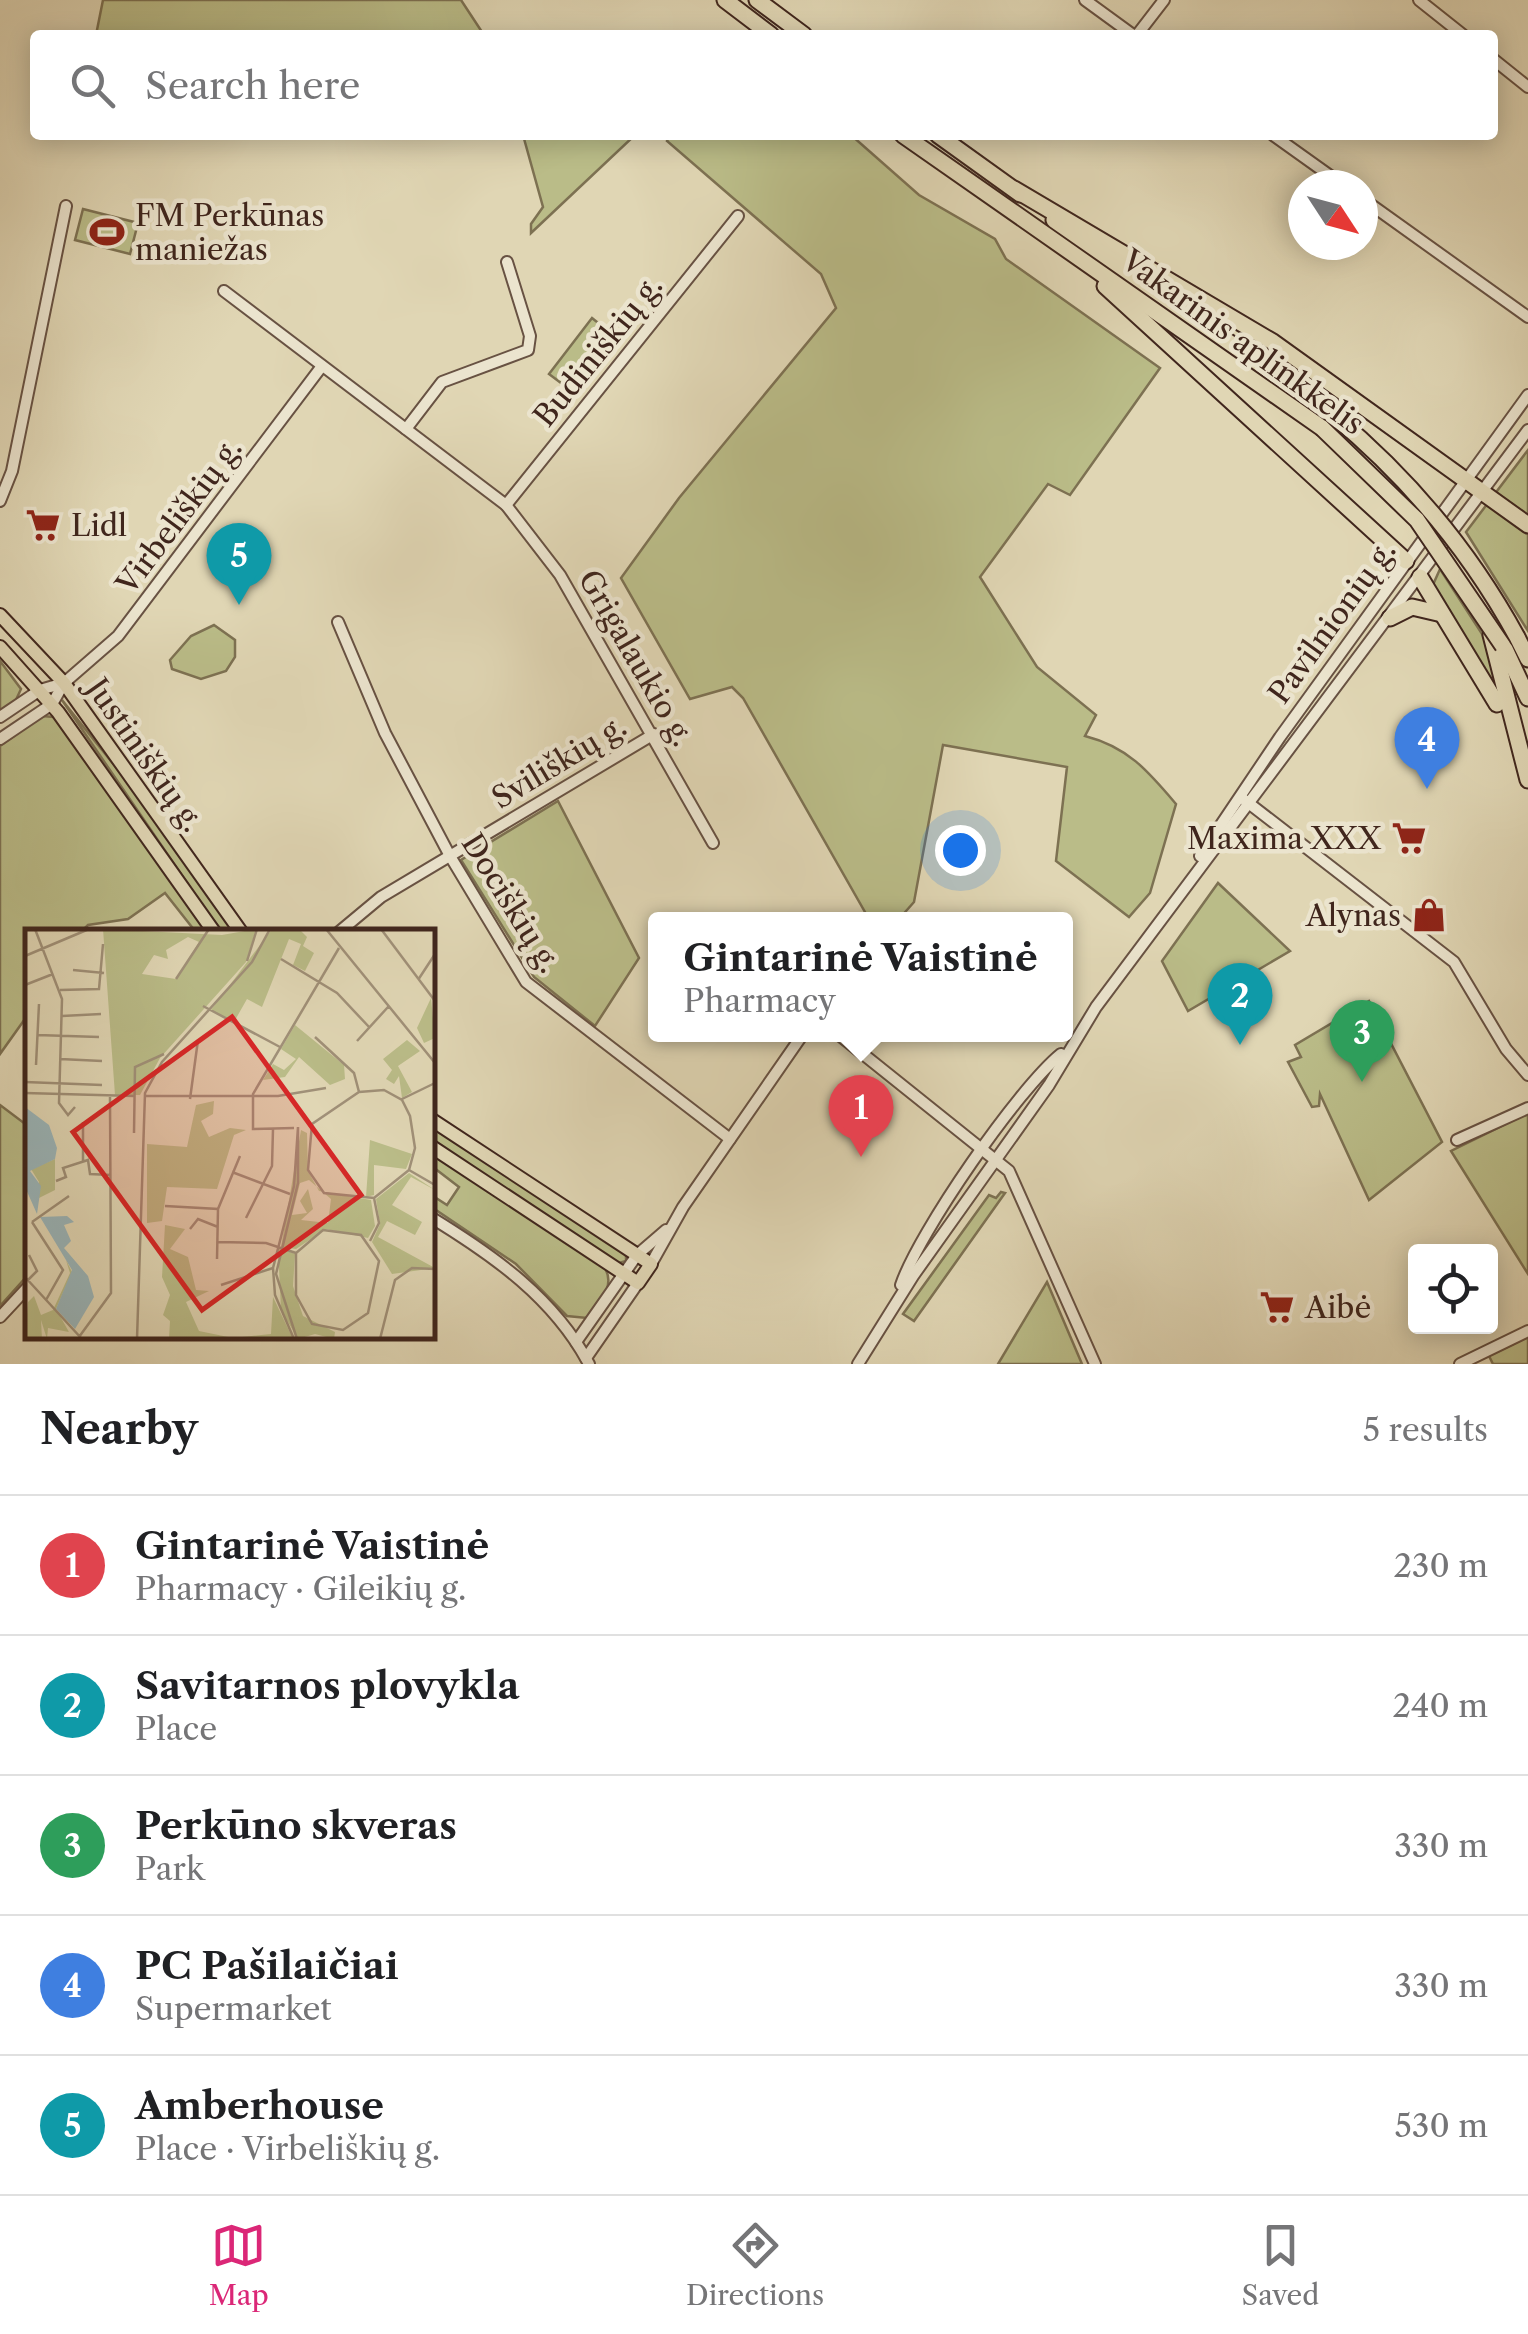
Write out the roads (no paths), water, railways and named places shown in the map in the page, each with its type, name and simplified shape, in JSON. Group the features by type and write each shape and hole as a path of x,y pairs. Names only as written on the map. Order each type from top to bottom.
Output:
{"highway":[{"path":"725,0 764,30"},
{"path":"757,0 797,30"},
{"name":"Vakarinis aplinkkelis","path":"910,140 1081,262 1327,422 1417,520 1506,644 1528,658"},
{"name":"Vakarinis aplinkkelis","path":"945,140 1400,475 1441,522 1506,644 1528,698"},
{"path":"1014,190 1255,330 1528,526"},
{"path":"1081,262 1410,556"},
{"path":"1420,578 1497,704"},
{"path":"1390,618 1412,606 1442,614"},
{"path":"1506,644 1528,780"}],"main road":[{"name":"Justiniškių g.","path":"0,615 64,683 239,929"},
{"name":"Justiniškių g.","path":"0,646 52,704 212,929"},
{"path":"435,1122 651,1264 638,1283 435,1149"}],"street":[{"path":"1085,0 1128,30"},
{"path":"1139,30 1164,0"},
{"path":"1419,0 1457,30"},
{"path":"1498,63 1528,87"},
{"path":"1280,140 1322,170"},
{"path":"0,502 12,471 66,206"},
{"path":"1378,210 1528,316"},
{"name":"Budiniškių g.","path":"506,505 738,216"},
{"path":"406,428 442,382 528,350 530,336 507,262"},
{"path":"224,291 506,505"},
{"name":"Virbeliškių g.","path":"64,683 118,636 138,612 322,366"},
{"name":"Pavilnionių g.","path":"1073,1041 1186,884 1410,556 1528,396"},
{"name":"Pavilnionių g.","path":"1243,798 1390,618 1528,430"},
{"name":"Grigalaukio g.","path":"506,505 560,575 714,843"},
{"path":"1410,556 1420,578"},
{"name":"Dociškių g.","path":"338,622 376,715 450,856 526,982 559,1012 730,1140"},
{"path":"0,718 40,690 64,683"},
{"path":"0,740 52,704 64,683"},
{"name":"Sviliškių g.","path":"343,929 381,896 654,734"},
{"path":"1243,798 1454,962 1528,1074"},
{"path":"651,1264 672,1225 797,1042"},
{"path":"848,1042 1009,1171 1095,1364"},
{"name":"Pavilnionių g.","path":"858,1364 896,1300 1049,1084 1072,1042"},
{"name":"Pavilnionių g.","path":"896,1300 918,1245 1038,1077 1067,1049"},
{"path":"1457,1140 1526,1105"},
{"path":"435,1220 522,1280 588,1361 638,1283"},
{"path":"576,1342 637,1255 672,1225"},
{"path":"0,1317 25,1289"},
{"path":"1460,1364 1528,1331"}],"place":[{"name":"FM Perkūnas maniežas","path":"107,232"},
{"name":"Lidl","path":"43,525"},
{"name":"Amberhouse","path":"239,605"},
{"name":"PC Pašilaičiai","path":"1427,789"},
{"name":"Maxima XXX","path":"1409,838"},
{"name":"Alynas","path":"1429,915"},
{"name":"Savitarnos plovykla","path":"1240,1045"},
{"name":"Perkūno skveras","path":"1362,1082"},
{"name":"Gintarinė Vaistinė","path":"861,1157"},
{"name":"Aibė","path":"1277,1307"}]}
